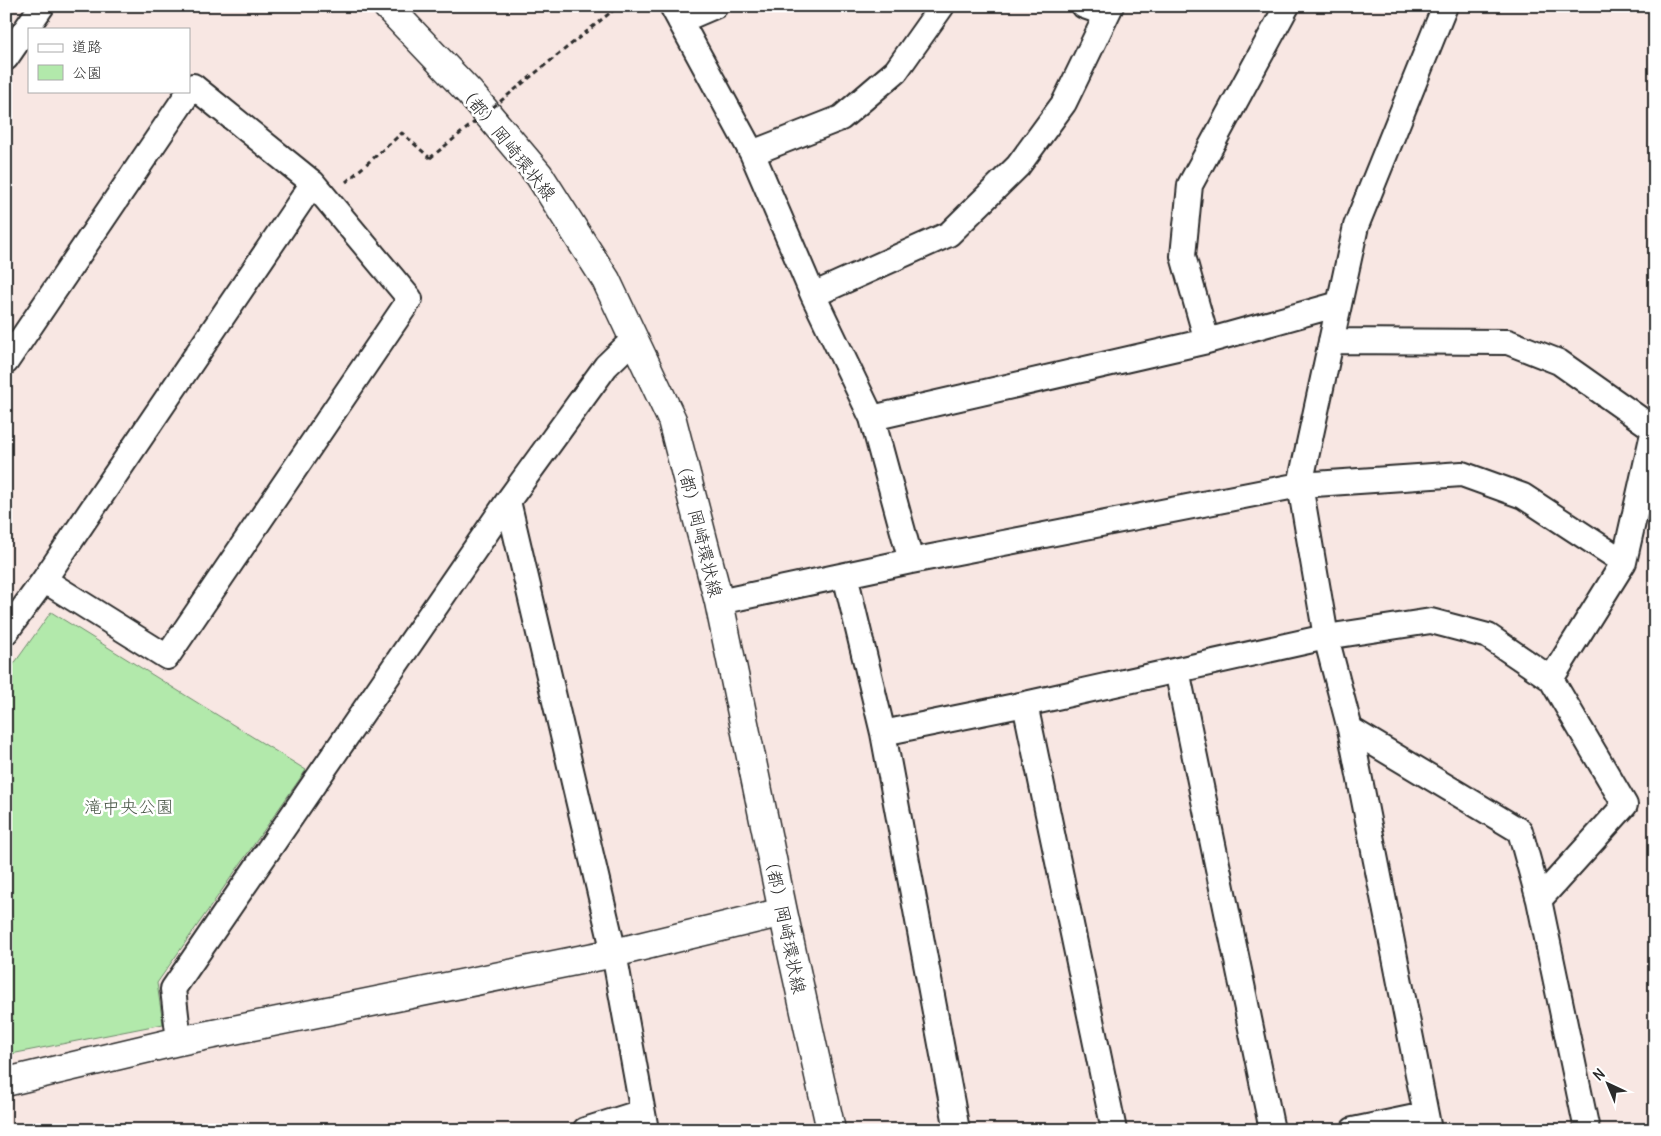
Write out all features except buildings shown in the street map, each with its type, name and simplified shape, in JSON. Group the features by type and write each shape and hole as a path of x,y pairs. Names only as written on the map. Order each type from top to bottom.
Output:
{"street":[{"path":"6,58 42,6"},
{"name":"（都）岡崎環状線","path":"387,6 470,93 539,175 606,280 672,420 718,602 831,1130"},
{"path":"715,6 676,14 752,153 813,295 872,418 911,561"},
{"path":"752,153 841,118 896,71 942,6"},
{"path":"813,295 949,234 1018,166 1064,103 1109,10 1084,6"},
{"path":"1207,341 1183,256 1190,185 1287,6"},
{"path":"1354,1130 1427,1122 1350,729 1326,637 1300,485 1356,226 1445,6"},
{"path":"44,580 167,657 410,299 320,191 193,86 190,90"},
{"path":"6,362 189,92"},
{"path":"6,632 320,191"},
{"path":"872,418 1207,341 1339,304"},
{"path":"179,1042 173,989 508,501 606,366 634,339"},
{"path":"1331,341 1508,342 1559,362 1654,429 1624,562 1551,679"},
{"path":"718,602 911,561 1300,485 1462,474 1523,496 1624,562"},
{"path":"508,501 614,954 644,1121 585,1130"},
{"path":"845,575 883,733 957,1130"},
{"path":"883,733 1025,704 1326,637 1431,621 1488,636 1551,679 1625,805 1539,900"},
{"path":"1177,670 1272,1130"},
{"path":"1025,704 1114,1130"},
{"path":"1350,729 1520,831 1539,900 1587,1130"},
{"path":"6,1082 179,1042 614,954 783,912"}],"path":[{"path":"320,191 402,133 430,158 620,6"}],"green space":[{"name":"滝中央公園","path":"51,612 306,770 157,983 163,1024 6,1055 6,675"}]}
